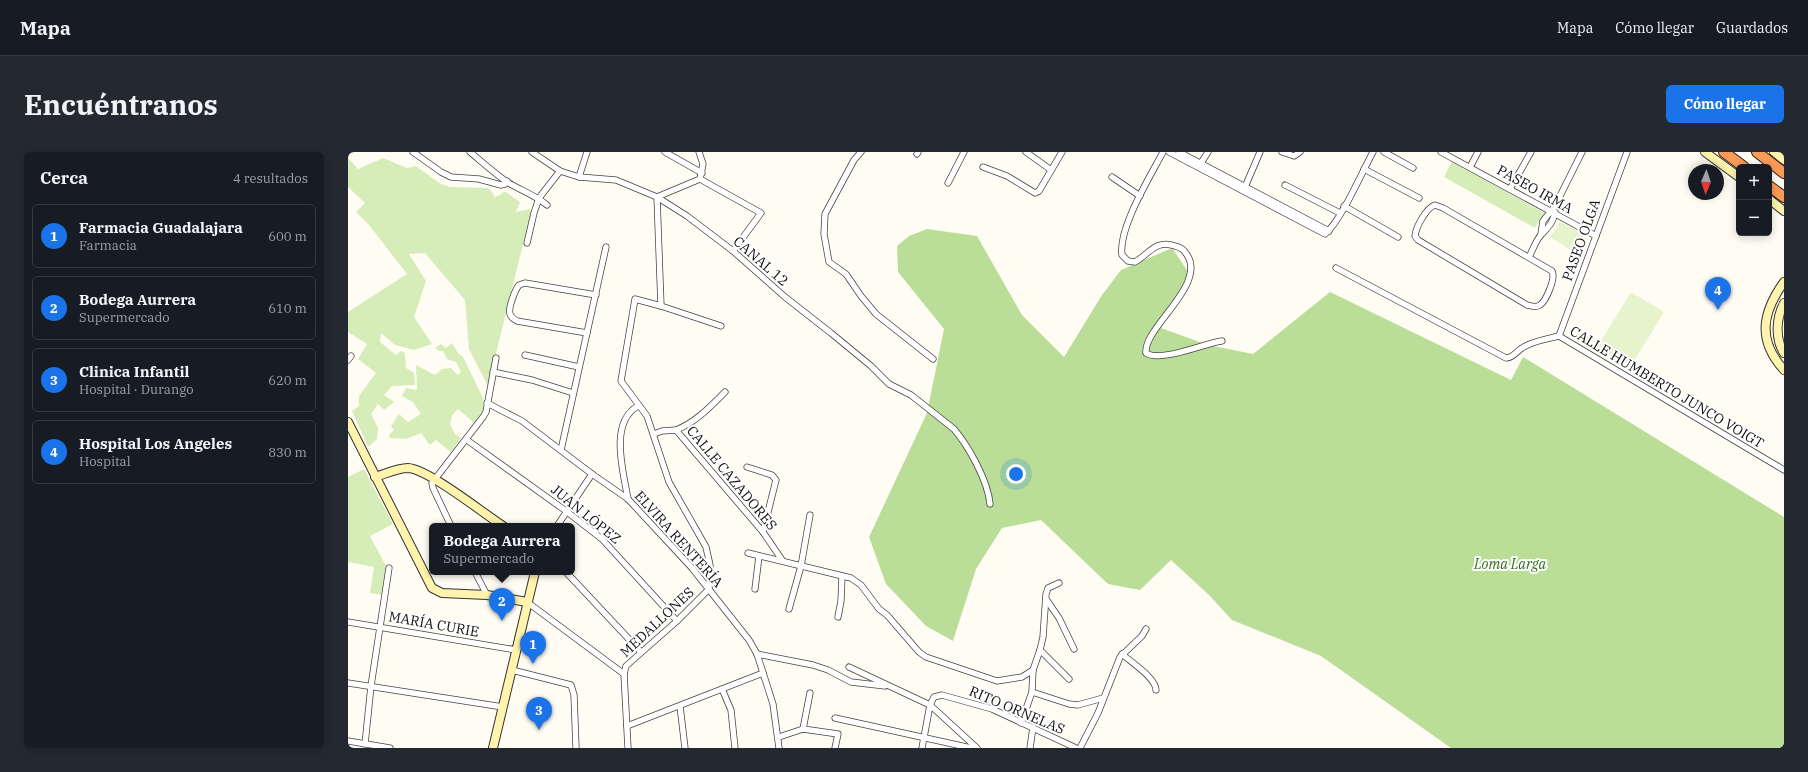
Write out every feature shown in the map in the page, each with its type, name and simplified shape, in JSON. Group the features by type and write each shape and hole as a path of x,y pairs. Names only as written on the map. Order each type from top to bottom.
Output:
{"highway":[{"path":"1724,152 1740,164"},
{"path":"1758,152 1784,165"},
{"path":"1758,152 1784,173"},
{"path":"1772,188 1784,197"}],"street":[{"path":"413,152 441,172 451,177 479,179 501,185 505,184 507,181"},
{"path":"470,152 507,181 528,194 539,198 547,205"},
{"name":"CANAL 12","path":"532,152 560,171 579,177 616,180 657,198 687,216 733,251 784,297 871,366 888,384 911,395 954,429 960,436 984,479 989,492 990,504"},
{"path":"579,177 587,152"},
{"path":"665,152 761,213 733,251"},
{"path":"698,152 703,164 701,176"},
{"path":"861,152 854,160 825,214 824,234 829,262 846,274 876,314 932,359"},
{"path":"948,184 964,152"},
{"path":"1026,152 1051,170"},
{"path":"983,167 1007,176 1033,192 1037,192 1062,152"},
{"path":"1163,152 1128,222 1122,255 1131,262 1139,260 1152,248 1160,244 1168,243 1184,251 1190,264 1188,280 1152,336 1146,347 1146,353 1153,356 1168,355 1212,342 1222,341"},
{"path":"1169,152 1327,232"},
{"path":"1179,152 1327,232"},
{"path":"1201,163 1208,152"},
{"path":"1245,187 1260,152"},
{"path":"1282,152 1289,155 1297,155 1300,152"},
{"path":"1327,232 1340,213 1373,152"},
{"path":"1384,152 1413,168"},
{"name":"PASEO IRMA","path":"1442,152 1596,236"},
{"path":"1470,167 1478,152"},
{"path":"1510,189 1531,152"},
{"path":"1541,234 1550,226 1552,213 1555,206 1582,152"},
{"name":"PASEO OLGA","path":"1559,336 1627,152"},
{"path":"1705,152 1736,175"},
{"path":"1774,152 1784,160"},
{"path":"1364,169 1419,198"},
{"path":"527,243 539,198 560,171"},
{"path":"661,306 657,198 701,176"},
{"path":"1112,177 1140,196"},
{"path":"1285,185 1340,213"},
{"path":"1770,200 1784,210"},
{"path":"1435,205 1443,208 1529,257 1550,269 1554,276 1542,302 1536,306 1528,304 1421,242 1416,238 1415,234 1428,209 1435,205"},
{"path":"1344,206 1398,237"},
{"path":"1529,257 1541,234 1543,221 1552,213"},
{"path":"561,450 606,247"},
{"path":"1336,268 1503,357 1511,357 1521,349 1531,344 1559,336"},
{"path":"1784,282 1769,307 1765,325 1772,356 1784,370"},
{"path":"587,333 524,323 512,318 510,314 515,290 519,285 525,284 596,295"},
{"path":"709,589 710,566 706,547 669,482 647,416 620,381 635,300 661,306 721,326"},
{"path":"1784,303 1779,317 1777,333 1784,353"},
{"name":"CALLE HUMBERTO JUNCO VOIGT","path":"1559,336 1784,470"},
{"path":"525,355 579,367"},
{"path":"450,523 432,483 467,440 483,417 496,358"},
{"path":"493,372 532,380 573,393"},
{"path":"676,430 697,419 725,392"},
{"name":"ELVIRA RENTERÍA","path":"487,403 522,421 592,474 628,499 709,589 749,640 757,654 773,704 780,748"},
{"path":"628,499 622,462 621,428 627,414 638,406"},
{"path":"348,422 374,477 432,588 442,593 487,595 527,602 624,674 628,748"},
{"name":"CALLE CAZADORES","path":"654,434 662,431 676,430 763,532 782,560"},
{"name":"JUAN LÓPEZ","path":"467,440 566,511 602,539 677,621"},
{"path":"747,467 772,475 776,480 763,532"},
{"path":"374,477 401,469 415,469 434,479 499,523"},
{"path":"559,523 592,474"},
{"path":"789,609 800,566 810,515"},
{"path":"748,553 782,560 800,566 851,578 861,585 879,609 887,615 914,646 926,657 997,681 1022,677 1033,670"},
{"path":"755,589 759,556"},
{"path":"364,744 371,686 389,568"},
{"path":"477,575 487,595"},
{"path":"493,748 534,575"},
{"path":"569,575 641,652"},
{"path":"838,617 841,601 842,576"},
{"path":"1021,723 1032,692 1033,670 1040,650 1048,588 1059,583"},
{"name":"MEDALLONES","path":"624,674 626,666 677,621 709,589"},
{"path":"1046,599 1059,618 1074,649"},
{"name":"MARÍA CURIE","path":"348,622 516,650"},
{"path":"1080,748 1098,713 1122,654 1142,636 1146,629"},
{"path":"1040,650 1069,679"},
{"path":"757,654 813,665 828,670 850,682 888,686"},
{"path":"1122,654 1148,676 1155,684 1156,690"},
{"path":"849,667 930,705 977,748"},
{"path":"512,670 571,685 574,695 576,748"},
{"path":"627,726 763,673"},
{"path":"348,682 503,707"},
{"path":"722,689 731,710 735,748"},
{"path":"1032,692 1069,704 1078,705 1103,698"},
{"path":"803,729 810,693"},
{"name":"RITO ORNELAS","path":"930,705 936,696 947,696 992,709 1076,748"},
{"path":"922,748 930,705"},
{"path":"680,706 685,748"},
{"path":"835,718 971,748"},
{"path":"1030,748 1033,727"},
{"path":"779,737 803,729 838,734 836,748"},
{"path":"348,741 390,748"}],"green space":[{"path":"348,158 358,169 383,158 407,168 416,166 441,184 450,187 488,188 493,193 494,197 506,192 520,202 516,212 530,209 531,212 488,386 469,349 465,300 425,253 409,254 426,281 414,317 432,344 414,350 395,345 381,333 380,342 396,355 401,351 405,353 406,368 414,373 415,385 392,386 384,395 394,402 384,410 378,404 371,414 378,428 377,439 368,447 352,411 359,406 359,396 376,373 358,359 367,344 348,332 348,312 407,274 369,225 356,212 365,203 348,187"},
{"path":"1452,161 1544,213 1535,228 1444,177"},
{"path":"1560,222 1585,234 1574,252 1550,237"},
{"name":"Loma Larga","path":"927,229 977,236 1022,315 1064,357 1102,295 1121,270 1172,248 1189,273 1161,328 1208,345 1253,354 1330,292 1511,380 1523,357 1784,517 1784,748 1451,748 1321,656 1232,620 1209,595 1171,560 1140,590 1108,584 1041,520 1002,528 976,569 953,641 926,626 886,584 869,537 927,413 944,329 898,272 897,246 909,236"},
{"path":"1631,292 1664,312 1631,366 1598,346"},
{"path":"452,343 458,353 463,357 483,398 483,410 474,423 458,409 452,415 450,424 455,434 461,438 451,452 436,440 430,445 421,433 406,439 390,438 389,435 394,430 391,426 399,414 408,422 421,414 413,402 402,396 406,388 417,390 416,365 435,375 442,369 451,368 458,375 461,372 456,362 447,359 443,351 439,351 435,348 441,344 446,348"},
{"path":"364,469 393,524 370,536 387,568 383,595 370,593 374,567 348,562 348,477"}],"place":[{"name":"Hospital Los Angeles","path":"1718,310"},
{"name":"Bodega Aurrera","path":"502,621"},
{"name":"Farmacia Guadalajara","path":"533,664"},
{"name":"Clinica Infantil","path":"539,730"}]}
